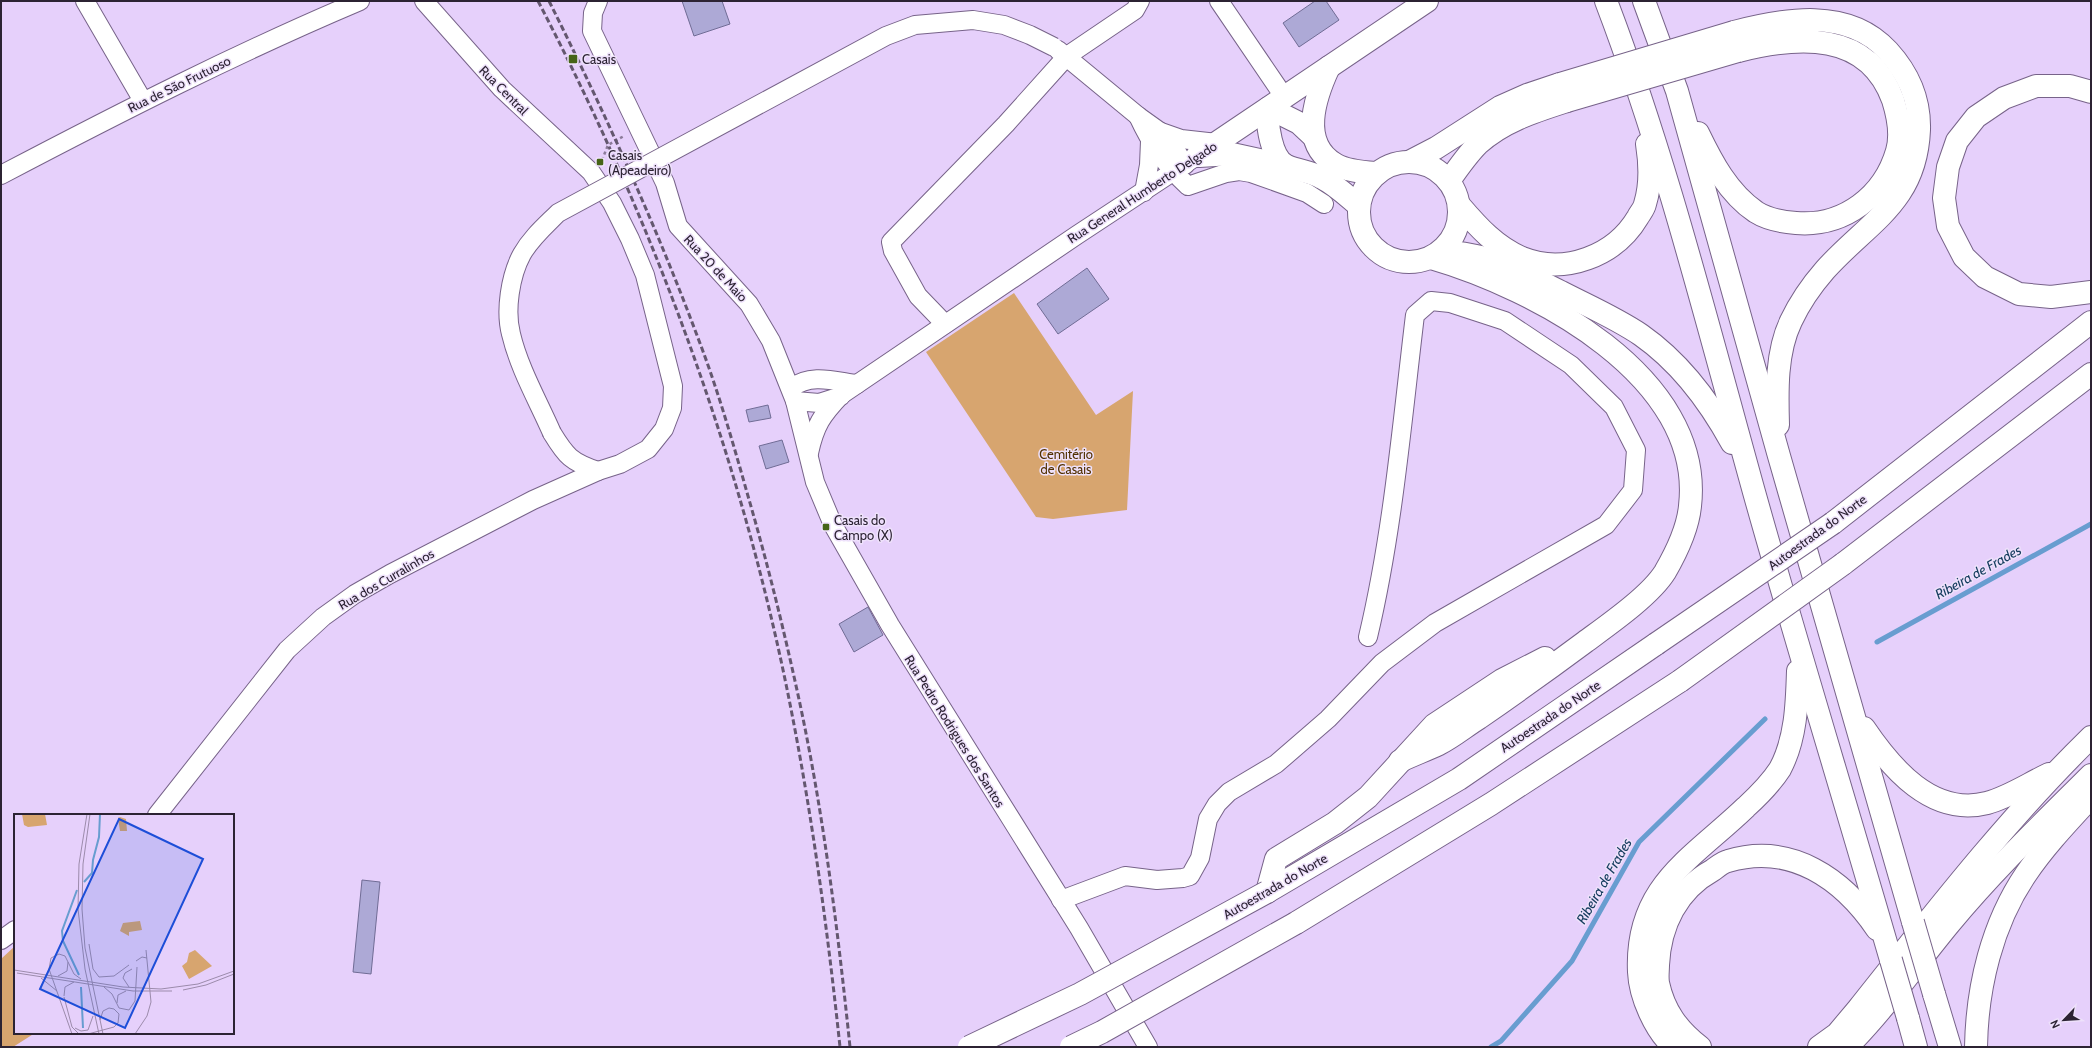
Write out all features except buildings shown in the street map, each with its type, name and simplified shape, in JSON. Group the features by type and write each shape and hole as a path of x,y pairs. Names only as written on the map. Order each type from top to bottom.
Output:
{"main road":[{"name":"Rua General Humberto Delgado","path":"1185,164 1277,103 1402,16 1428,1"},
{"path":"1606,1 1642,103 1676,210 1798,648 1889,951 1916,1047"},
{"path":"1644,1 1677,92 1779,456 1950,1047"},
{"path":"1754,491 1733,446 1713,409 1688,378 1669,358 1642,336 1612,318 1502,264 1472,255 1436,255 1416,263 1401,262 1386,257 1374,248 1365,236 1359,222 1359,206 1362,194 1368,182 1387,166 1411,161 1436,148 1500,108 1527,95 1563,92 1736,41 1761,25 1797,20 1830,20 1858,30 1883,46 1900,64 1913,90 1919,118 1918,152 1906,184 1880,219 1826,270 1806,294 1791,322 1782,353 1777,390 1779,456"},
{"path":"1677,92 1713,164 1734,193 1757,212 1782,222 1811,225 1841,218 1864,204 1884,182 1898,150 1899,119 1889,91 1871,66 1851,51 1827,42 1801,40 1781,42 1736,41"},
{"path":"1329,67 1318,89 1313,116 1314,137 1318,149 1336,165 1350,169 1377,173"},
{"path":"2091,92 2070,86 2036,86 2004,98 1976,117 1957,141 1948,167 1944,198 1948,226 1964,257 1985,277 2019,294 2051,298 2091,292"},
{"path":"1449,181 1468,155 1491,134 1535,111 1563,92"},
{"path":"1286,166 1276,153 1268,127 1277,103 1287,115 1299,123 1314,137"},
{"path":"1460,206 1489,237 1500,246 1523,258 1544,263 1568,264 1594,257 1618,243 1633,226 1645,205 1649,182 1649,154 1642,103"},
{"path":"1185,164 1232,154 1286,166 1321,177 1336,186 1359,206"},
{"path":"1411,161 1432,167 1449,181 1456,193 1460,206 1459,223 1453,238 1436,255"},
{"path":"1266,892 1276,859 1335,823 1368,797 1434,725 1502,680 1600,631 1637,602 1664,574 1682,537 1690,507 1691,476 1683,445 1666,409 1648,385 1608,347 1581,327 1530,298 1436,255"},
{"name":"Autoestrada do Norte","path":"968,1047 1080,994 1266,892 1459,779 1833,523 2091,322"},
{"path":"1071,1047 1102,1032 1296,923 1491,804 1680,682 1843,564 2091,374"},
{"path":"2031,420 2091,392"},
{"path":"1674,1047 1651,1016 1640,984 1638,949 1644,919 1661,889 1684,861 1753,800 1779,769 1788,750 1794,724 1797,700 1798,648"},
{"path":"1854,712 1881,752 1901,774 1915,787 1934,798 1970,805 1986,803 2007,796 2028,783 2056,771"},
{"path":"1819,1047 1837,1034 1940,907 2056,771 2091,737"},
{"path":"1847,1047 1870,1024 1950,923 1998,868 2091,775"},
{"path":"1976,1047 1980,995 1989,955 2003,916 2026,875 2051,841 2091,797"},
{"path":"1700,1047 1683,1033 1667,1010 1658,982 1659,950 1666,922 1678,899 1700,877 1728,861 1758,856 1786,858 1816,869 1844,889 1867,915 1889,951"}],"street":[{"path":"85,1 143,101"},
{"name":"Rua de São Frutuoso","path":"1,175 143,101 275,37 360,1"},
{"name":"Rua Central","path":"424,1 502,89 593,175 612,203 630,238 645,275 673,386 672,408 664,430 648,449 620,464 598,471"},
{"name":"Rua 20 de Maio","path":"598,1 593,13 592,31 665,183 678,226 749,304 772,341 793,394"},
{"path":"945,324 918,296 893,251 892,242 1006,124 1061,52 1135,10 1140,1"},
{"path":"1219,1 1277,103"},
{"path":"598,471 577,464 563,451 552,433 522,366 511,333 509,305 513,278 522,255 538,231 558,213 886,36 916,25 949,21 981,21 1004,25 1030,35 1061,52 1138,116 1155,136 1174,146 1185,164 1188,186 1226,173 1239,171 1251,173 1307,193 1324,204"},
{"path":"1155,136 1216,143"},
{"path":"1144,192 1155,136"},
{"name":"Rua General Humberto Delgado","path":"808,456 817,423 841,395 1185,164"},
{"path":"1061,900 1125,876 1157,880 1190,876 1200,858 1208,819 1217,804 1229,792 1276,764 1328,719 1382,663 1435,623 1606,525 1629,496 1633,490 1636,450 1614,407 1571,365 1505,321 1450,303 1431,301 1415,315 1400,441 1379,590 1368,637"},
{"path":"841,395 819,403 793,394 802,381 818,378 857,384"},
{"name":"Rua Pedro Rodrigues dos Santos","path":"793,394 815,482 823,505 890,626 1061,900 1148,1047"},
{"name":"Rua dos Curralinhos","path":"158,814 286,650 323,617 355,594 390,574 533,500 598,471"},
{"path":"1,940 14,931"}],"path":[{"path":"593,175 608,145 638,126"}],"green space":[{"name":"Cemitério de Casais","path":"1014,293 1096,415 1133,391 1127,510 1053,519 1036,517 926,352"},
{"path":"14,947 14,1034 33,1034 13,1047 1,1047 1,959"}],"waterway":[{"name":"Ribeira de Frades","path":"1877,642 2091,524"},
{"name":"Ribeira de Frades","path":"1491,1047 1501,1041 1572,961 1639,842 1765,719"}],"railway":[{"path":"538,1 580,85 620,171 656,258 690,346 720,435 748,526 771,617 799,751 819,878 840,1047"},
{"path":"549,1 609,126 682,295 719,397 737,456 776,600 809,746 830,875 850,1047"}],"place":[{"name":"Casais","path":"573,59"},
{"name":"Casais (Apeadeiro)","path":"600,162"},
{"name":"Casais do Campo (X)","path":"826,527"}]}
